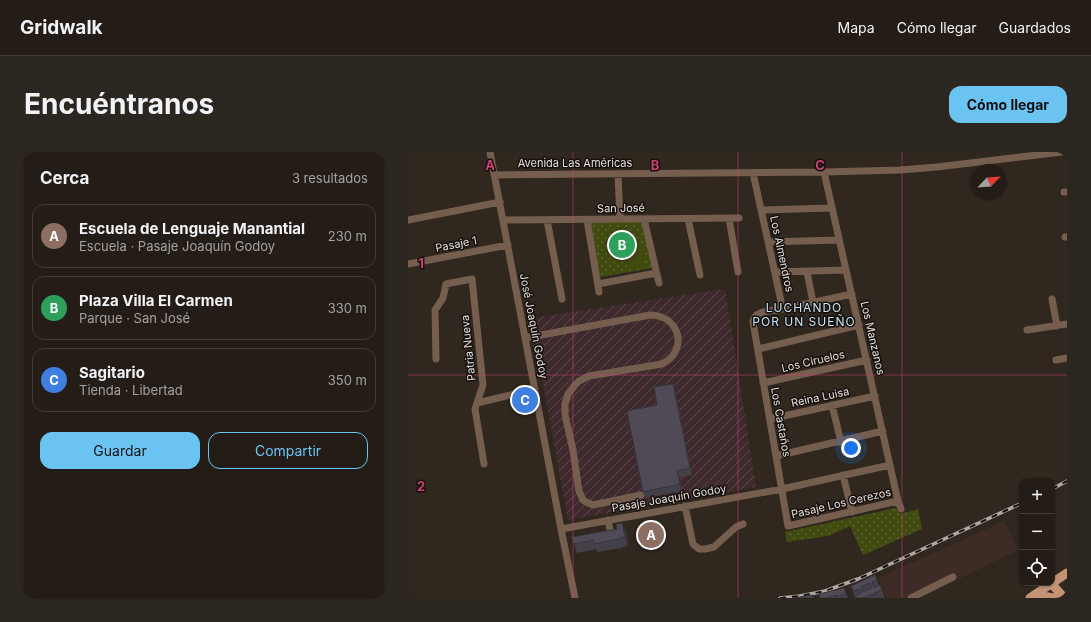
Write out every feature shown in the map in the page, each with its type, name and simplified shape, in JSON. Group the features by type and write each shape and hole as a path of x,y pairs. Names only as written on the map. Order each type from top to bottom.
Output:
{"main road":[{"path":"1055,581 1067,573"},
{"path":"1031,598 1048,586"},
{"path":"1054,586 1064,598"},
{"path":"1031,598 1043,596 1053,598"}],"street":[{"name":"José Joaquín Godoy","path":"490,152 575,598"},
{"name":"Avenida Las Américas","path":"494,175 824,172 918,169 1062,152"},
{"name":"Los Manzanos","path":"824,172 901,509"},
{"name":"Los Almendros","path":"753,173 781,301 781,305 778,310"},
{"path":"618,174 620,219"},
{"path":"408,220 500,202"},
{"path":"761,210 832,208"},
{"path":"688,218 700,274"},
{"path":"729,218 738,272"},
{"name":"San José","path":"503,220 739,218"},
{"path":"644,219 659,283"},
{"path":"547,220 562,299"},
{"path":"587,220 599,292"},
{"path":"768,242 839,240"},
{"name":"Pasaje 1","path":"408,264 508,245"},
{"path":"775,272 846,270"},
{"path":"808,272 813,302"},
{"path":"598,284 656,273"},
{"name":"Patria Nueva","path":"436,359 436,310 443,298 446,284 472,279 483,385 475,409 484,464"},
{"path":"778,310 852,294"},
{"path":"1052,299 1056,326"},
{"name":"Los Castaños","path":"778,310 757,314 753,318 753,322 788,526"},
{"path":"525,338 650,315 664,317 672,323 678,335 678,344 675,353 669,359 662,364 595,374 584,378 571,389 565,404 565,415 574,450 581,497 586,502 593,505 641,496"},
{"path":"1027,330 1067,324"},
{"path":"758,349 859,325"},
{"path":"1056,360 1067,358"},
{"name":"Los Ciruelos","path":"764,383 867,360"},
{"path":"477,403 535,389"},
{"name":"Reina Luisa","path":"770,419 875,396"},
{"path":"832,406 840,442"},
{"path":"776,456 883,431"},
{"name":"Pasaje Joaquín Godoy","path":"561,529 782,489 890,465"},
{"path":"843,475 852,512"},
{"name":"Pasaje Los Cerezos","path":"788,526 898,501"},
{"path":"685,506 693,544 698,549 714,547 736,528 743,524"},
{"path":"603,537 611,535 608,520"},
{"path":"564,544 572,542"},
{"path":"912,598 953,577"}],"shaded area":[{"path":"725,289 756,487 568,520 531,318"},
{"path":"1004,521 1018,550 920,598 887,598 878,578"}],"green space":[{"path":"644,221 653,268 600,277 590,222"},
{"path":"641,242 645,266 629,269 625,245"},
{"path":"896,508 900,514 918,509 922,529 863,555 850,526 828,536 787,542 785,532"}],"building":[{"path":"673,384 690,468 677,471 680,484 643,492 627,411 657,405 654,387"},
{"path":"622,523 625,537 594,544 594,540 574,544 572,537 617,529 616,524"},
{"path":"875,575 877,580 872,582 874,587 880,585 882,590 864,598 857,598 855,596 861,593 859,589 853,591 851,586","holes":["870,583 872,588 863,592 861,587"]},
{"path":"844,588 846,593 841,595 841,598 839,598 838,595 828,597 829,598 820,598 819,594"},
{"path":"813,595 813,598 793,598"}],"railway":[{"path":"1055,487 1067,481"},
{"path":"780,598 825,591 858,579 1019,504"}],"place":[{"name":"Plaza Villa El Carmen","path":"622,245"},
{"name":"Sagitario","path":"525,400"},
{"name":"Escuela de Lenguaje Manantial","path":"651,535"}],"district":[{"name":"LUCHANDO POR UN SUEÑO","path":"804,315"}]}
